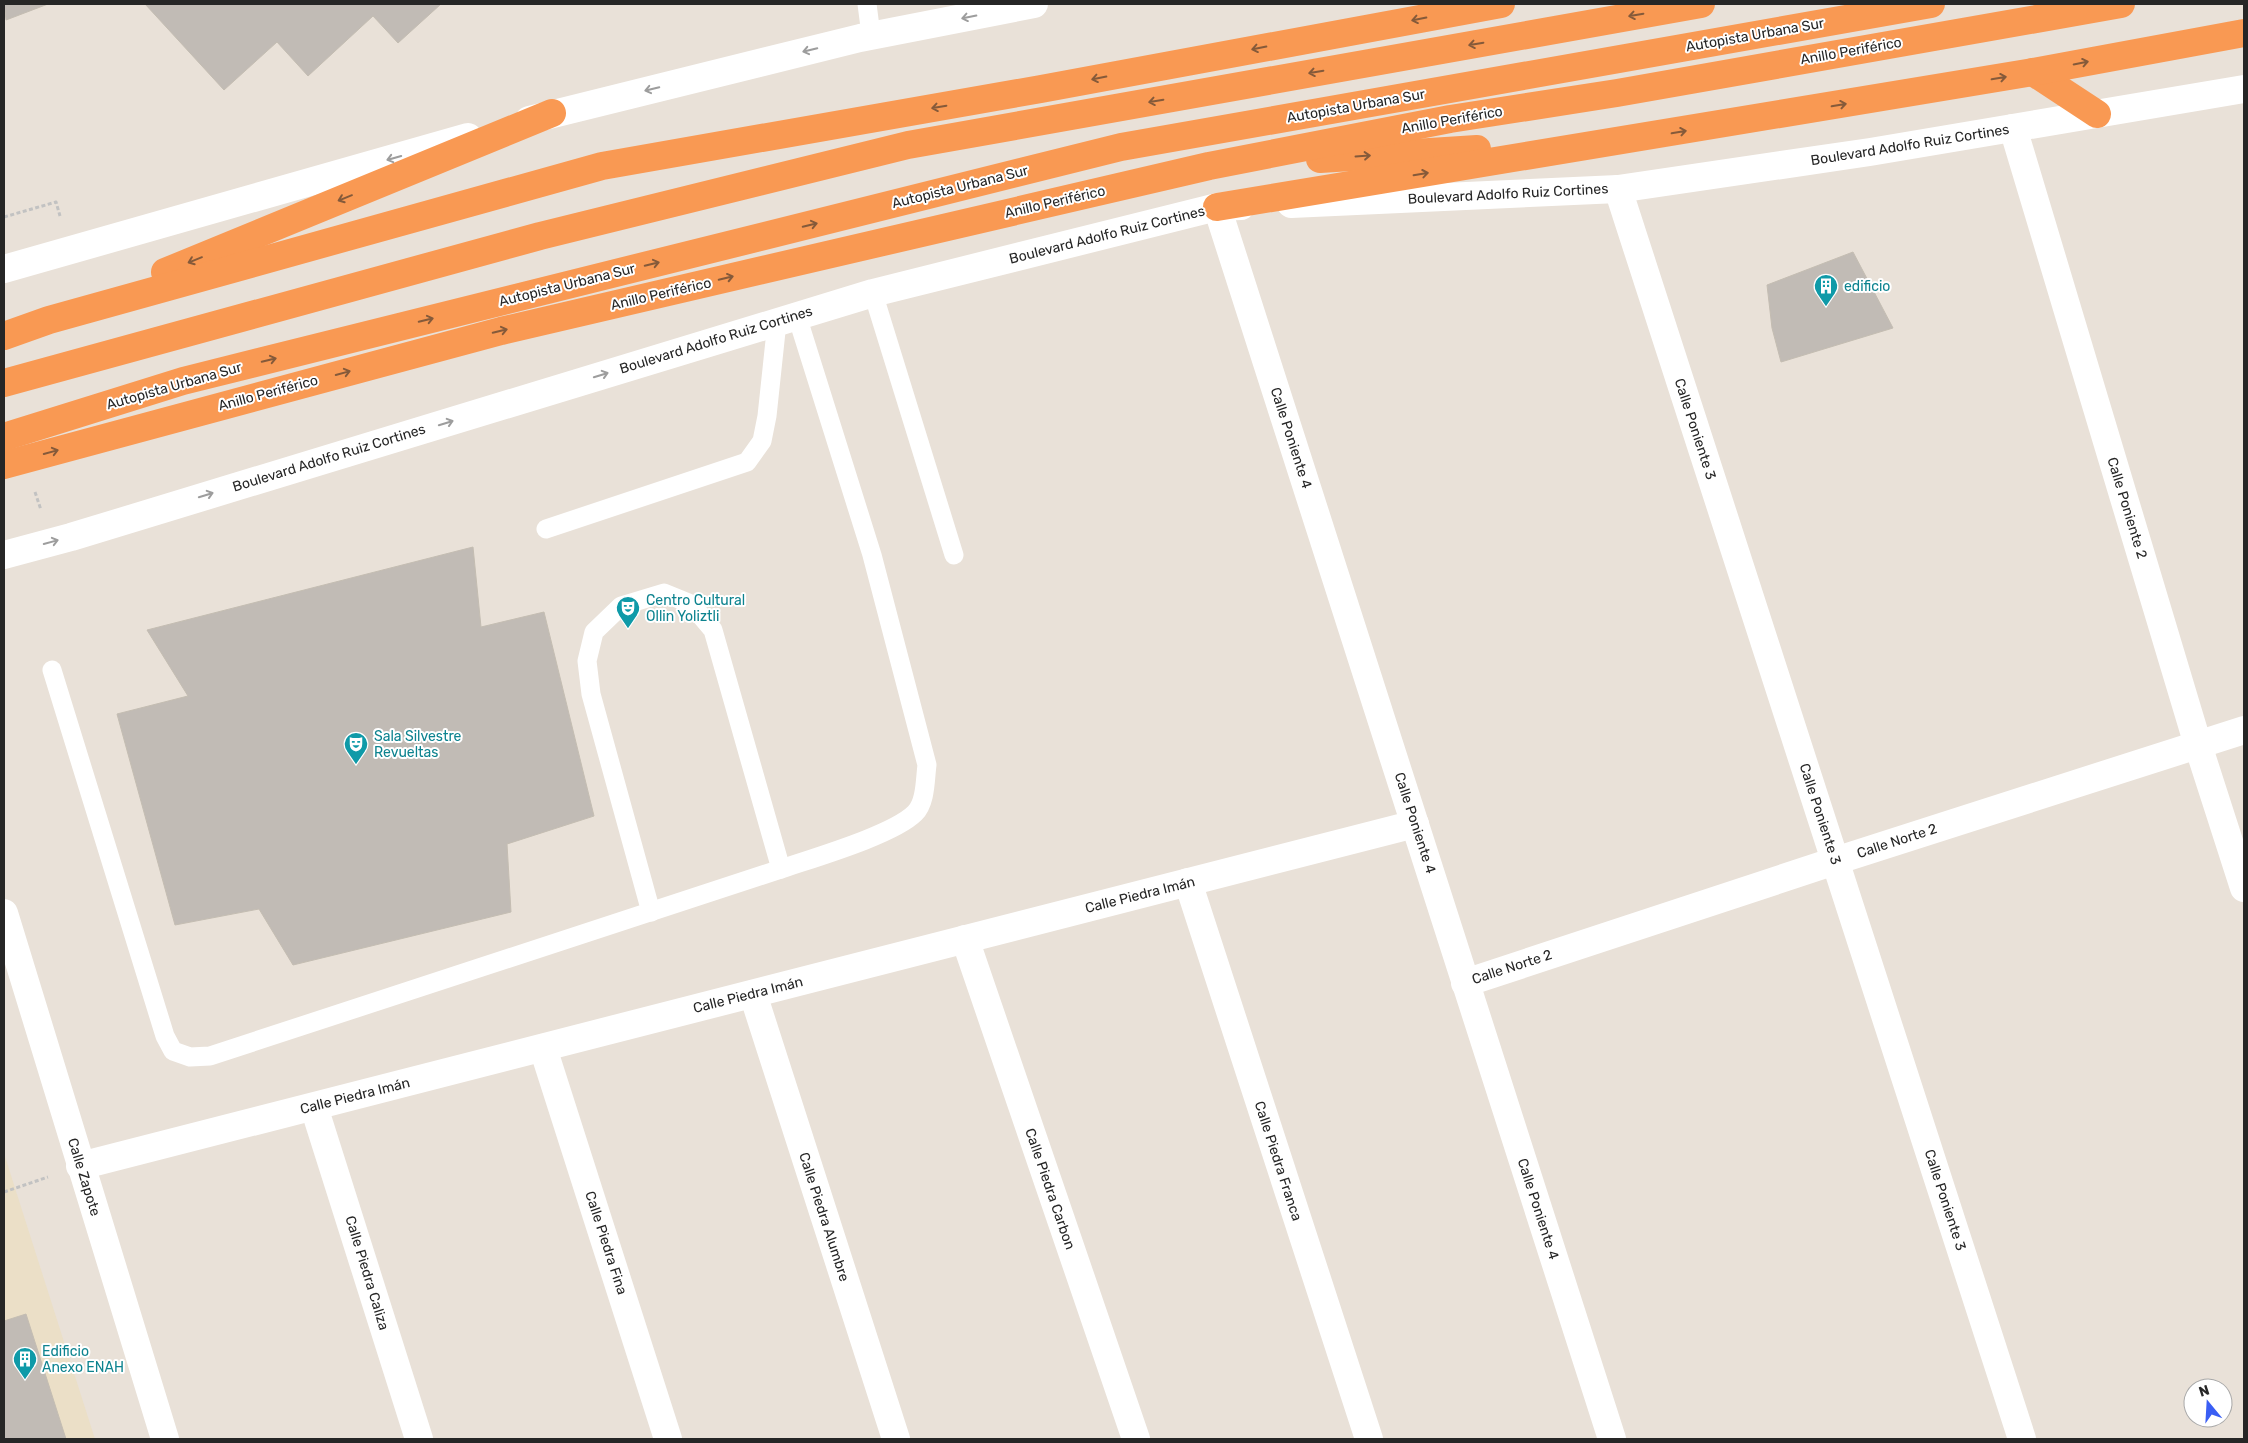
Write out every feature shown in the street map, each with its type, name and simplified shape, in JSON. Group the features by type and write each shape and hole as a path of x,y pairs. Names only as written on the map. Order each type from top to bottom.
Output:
{"highway":[{"path":"49,320 602,166 1041,89 1501,4"},
{"path":"4,383 540,236 908,145 1702,4"},
{"name":"Autopista Urbana Sur","path":"4,437 183,381 1121,147 1930,4"},
{"name":"Anillo Periférico","path":"4,465 501,331 1209,166 1450,119 1617,92 2121,4"},
{"path":"1217,208 2033,72 2244,33"},
{"path":"2033,72 2097,114"},
{"path":"4,336 49,320 552,113"},
{"path":"1209,166 1631,140"}],"street":[{"path":"4,269 552,113 860,38 1034,4"},
{"name":"Boulevard Adolfo Ruiz Cortines","path":"4,555 99,528 873,293 1217,208 1618,190 1870,152 2244,89"},
{"name":"Calle Poniente 2","path":"2013,128 2198,745 2244,888"},
{"name":"Calle Poniente 3","path":"1618,190 2022,1439"},
{"name":"Calle Poniente 4","path":"1217,208 1612,1439"},
{"name":"Calle Norte 2","path":"1465,983 1835,861 2244,730"},
{"name":"Calle Piedra Imán","path":"80,1166 1415,824"},
{"name":"Calle Piedra Franca","path":"1188,882 1369,1439"},
{"name":"Calle Zapote","path":"4,913 165,1439"},
{"name":"Calle Piedra Carbon","path":"965,939 1136,1439"},
{"name":"Calle Piedra Alumbre","path":"753,994 896,1439"},
{"name":"Calle Piedra Fina","path":"543,1048 668,1439"},
{"name":"Calle Piedra Caliza","path":"314,1106 419,1439"}],"lane":[{"path":"860,38 870,27 867,4"},
{"path":"873,293 954,555"},
{"path":"546,528 747,462 762,441 787,319"},
{"path":"52,670 165,1036 173,1051 190,1057 210,1056 651,912 781,869 865,839 897,825 916,812 923,795 927,765 872,555 787,319"},
{"path":"651,912 591,694 588,661 594,632 622,606 664,593 691,604 712,630 781,869"}],"path":[{"path":"4,217 56,202 68,251"},
{"path":"4,1192 80,1166"}],"shaded area":[{"path":"4,1153 15,1188 95,1439 4,1439"}],"building":[{"path":"4,4 48,4 6,20"},
{"path":"145,4 441,4 398,43 373,16 308,76 277,42 224,90"},
{"name":"edificio","path":"1853,252 1893,328 1781,362 1772,328 1767,285"},
{"name":"Sala Silvestre Revueltas","path":"473,547 481,627 544,612 594,816 507,844 511,912 293,965 259,909 175,925 117,714 188,696 147,630"},
{"name":"Edificio Anexo ENAH","path":"26,1314 66,1439 4,1439 4,1321"}],"place":[{"name":"edificio","path":"1826,307"},
{"name":"Centro Cultural Ollin Yoliztli","path":"628,629"},
{"name":"Sala Silvestre Revueltas","path":"356,765"},
{"name":"Edificio Anexo ENAH","path":"25,1380"}]}
